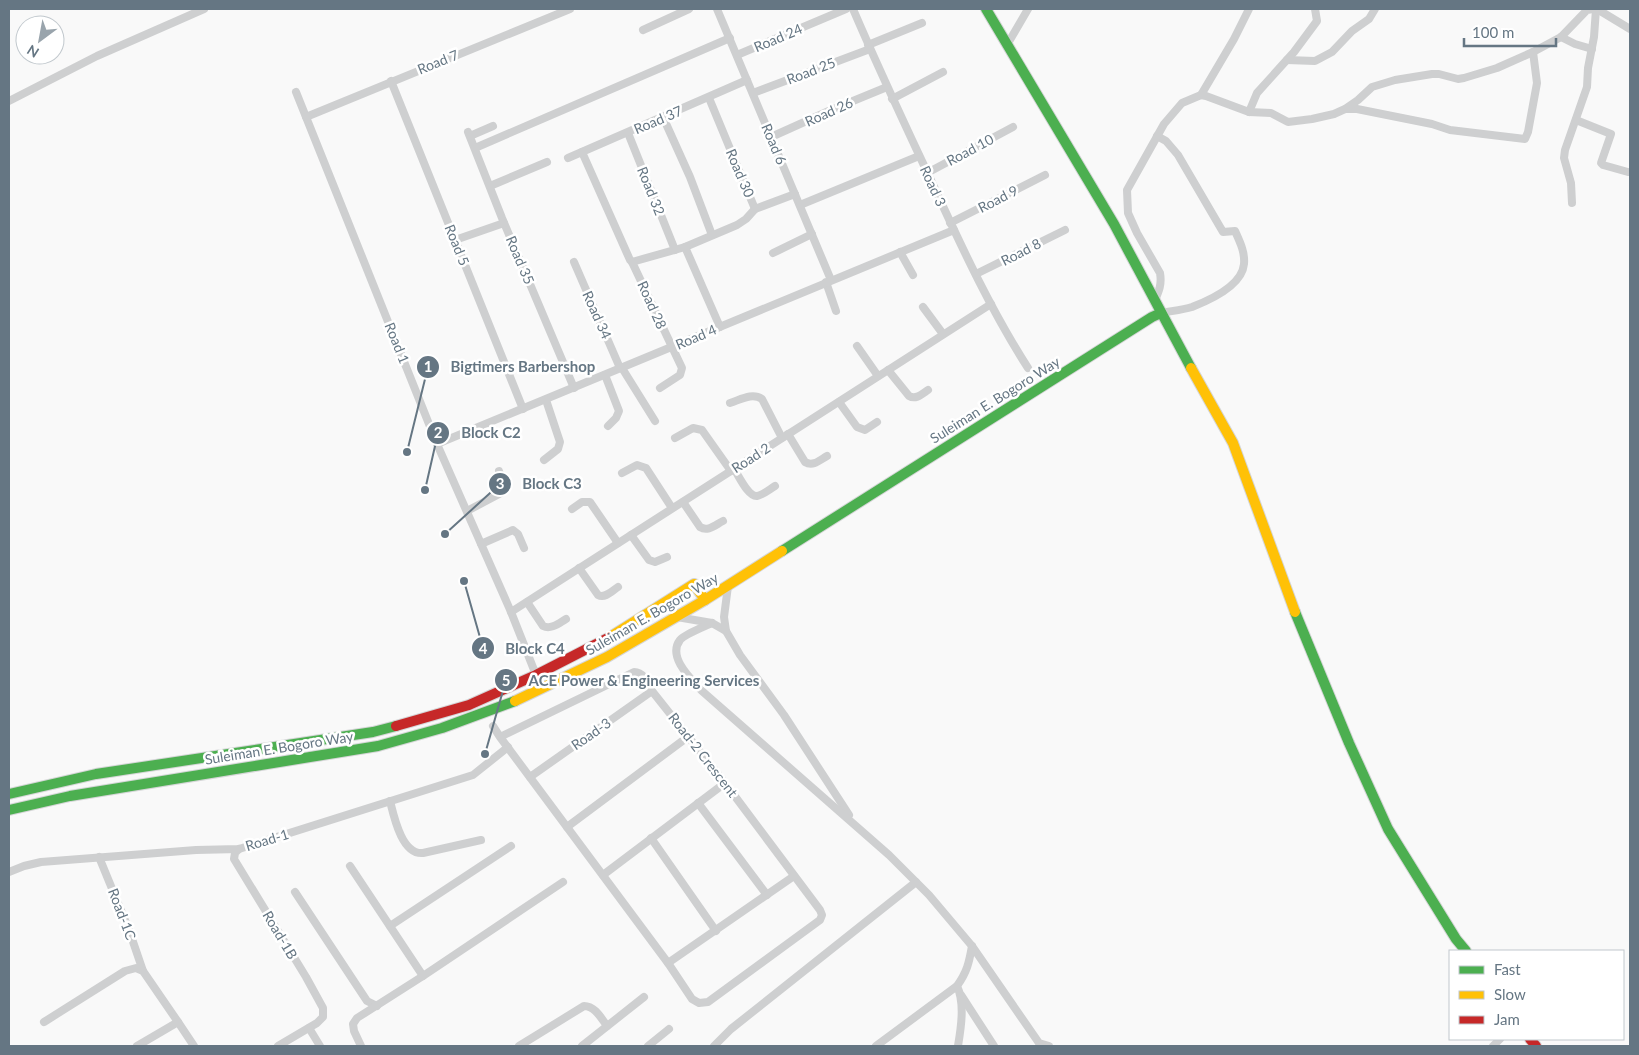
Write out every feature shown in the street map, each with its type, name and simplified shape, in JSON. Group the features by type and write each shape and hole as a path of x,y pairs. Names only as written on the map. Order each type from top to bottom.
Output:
{"main road":[{"path":"986,9 1114,224 1233,443 1297,617 1349,743 1388,829 1465,950"},
{"name":"Suleiman E. Bogoro Way","path":"9,810 70,796 349,752 408,738 474,717 528,695 606,657 677,617 1161,313"},
{"name":"Suleiman E. Bogoro Way","path":"9,794 96,774 373,732 469,704 536,675 622,630 694,584 705,600"}],"street":[{"path":"9,101 97,56 204,9"},
{"name":"Road 7","path":"306,117 570,9"},
{"path":"643,30 689,9"},
{"name":"Road 6","path":"717,9 812,234 836,312"},
{"name":"Road 24","path":"737,55 846,9"},
{"name":"Road 3","path":"853,9 886,87 952,226 991,304 1028,368"},
{"path":"1007,45 1028,9"},
{"path":"1201,95 1234,39 1249,9"},
{"path":"1249,112 1257,93 1294,52 1317,20 1315,9"},
{"path":"1287,60 1315,61 1332,52 1352,31 1369,19 1375,9"},
{"path":"1572,203 1570,183 1564,158 1565,150 1587,87 1595,9"},
{"path":"1155,300 1160,289 1160,273 1128,213 1127,190 1164,124 1182,103 1201,95 1249,112 1271,113 1291,122 1327,116 1345,109 1372,87 1395,80 1432,74 1458,79 1497,68 1533,52 1560,37 1587,10 1595,9 1630,29"},
{"name":"Road 25","path":"753,93 869,47 922,23"},
{"path":"1560,37 1592,49"},
{"path":"474,148 730,38"},
{"path":"1345,109 1357,109 1432,124 1450,130 1524,139 1528,132 1537,82 1533,52"},
{"path":"892,99 943,72"},
{"name":"Road 37","path":"568,158 748,80"},
{"name":"Road 5","path":"391,81 524,409"},
{"name":"Road 26","path":"771,137 886,87"},
{"name":"Road 1","path":"296,92 437,444 511,612 536,675"},
{"name":"Road 30","path":"709,98 755,209 795,194"},
{"path":"664,117 712,235"},
{"path":"1576,120 1611,134 1601,163 1628,172"},
{"name":"Road 35","path":"493,126 469,134 574,388"},
{"name":"Road 10","path":"927,173 1013,128"},
{"name":"Road 32","path":"628,133 675,250"},
{"path":"1157,136 1166,141 1178,155 1223,232 1235,231 1242,245 1244,255 1244,266 1241,274 1225,291 1190,307 1161,313"},
{"name":"Road 28","path":"582,152 630,260 682,368 680,375 660,388"},
{"path":"800,205 919,156"},
{"path":"490,186 547,162"},
{"name":"Road 9","path":"952,226 1045,175"},
{"path":"632,262 686,247 737,225 755,209"},
{"path":"455,240 504,222"},
{"name":"Road 4","path":"437,444 900,252 952,226"},
{"name":"Road 8","path":"976,274 1065,230"},
{"path":"773,253 812,234"},
{"path":"686,247 720,327"},
{"path":"900,252 913,275"},
{"name":"Road 34","path":"574,262 621,368 655,421"},
{"name":"Road 2","path":"511,612 991,304"},
{"path":"923,307 943,334"},
{"path":"857,346 878,376"},
{"path":"888,370 909,396 913,398 928,390"},
{"path":"605,375 619,412 608,426"},
{"path":"730,403 753,395 757,396 762,399 785,436 805,462 813,464 827,456"},
{"path":"544,460 558,449 560,442 546,400"},
{"path":"839,402 857,427 865,430 877,422"},
{"path":"675,438 693,428 702,430 749,493 758,496 775,486"},
{"path":"622,473 637,465 646,468 672,508"},
{"path":"467,511 504,490 499,471"},
{"path":"572,509 582,502 590,502 618,543"},
{"path":"683,502 703,529 707,529 723,520"},
{"path":"481,544 513,530 518,534 524,548"},
{"path":"631,535 652,562 667,557"},
{"path":"579,568 598,595 604,596 618,587"},
{"path":"728,586 724,618 726,631 740,655 784,715 856,825"},
{"path":"527,602 546,628 550,628 566,619"},
{"path":"677,617 712,623 726,631"},
{"path":"712,623 680,639 677,646 678,660 690,678 702,691 856,825 929,895 972,946 1040,1045 1049,1046"},
{"name":"Road-2 Crescent","path":"500,737 634,672 639,672 725,783 822,915 820,920 708,1002 699,1003 692,999 668,964"},
{"name":"Road-3","path":"530,776 652,690"},
{"path":"493,726 668,964 794,876"},
{"path":"567,826 689,736"},
{"name":"Road-1","path":"9,872 42,862 239,849 473,775 508,747"},
{"path":"603,875 725,783"},
{"path":"390,801 396,824 410,850 423,853 481,840"},
{"path":"698,803 767,895"},
{"path":"651,838 716,931"},
{"path":"390,926 510,846"},
{"name":"Road-1B","path":"239,849 234,854 234,859 323,1008 323,1017 308,1028"},
{"name":"Road-1C","path":"99,857 129,930 143,971 194,1046"},
{"path":"350,866 423,976"},
{"path":"361,1046 353,1024 357,1018 563,882"},
{"path":"714,1046 739,1023 916,882"},
{"path":"295,892 367,1000 377,1006"},
{"path":"958,1046 961,1026 958,989 968,966 972,946"},
{"path":"44,1022 125,970 136,968 143,971"},
{"path":"876,1046 958,989"},
{"path":"958,989 994,1046"},
{"path":"582,1046 644,997"},
{"path":"520,1046 584,1006 589,1006 593,1009 607,1026"},
{"path":"137,1046 178,1022"},
{"path":"278,1046 308,1028 320,1046"},
{"path":"648,1046 669,1029"}],"traffic: fast":[{"path":"986,9 1114,224 1191,368"},
{"path":"782,551 1161,313"},
{"path":"1295,612 1349,743 1388,829 1456,939 1465,950"},
{"path":"9,810 70,796 378,746 442,728 515,701"},
{"path":"9,794 96,774 373,732 396,726"}],"traffic: slow":[{"path":"1191,368 1233,443 1295,612"},
{"path":"515,701 607,657 705,600 782,551"},
{"path":"610,637 694,584 705,600"}],"traffic: jam":[{"path":"396,726 469,705 536,675 610,637"},
{"path":"1531,1040 1536,1046"}],"place":[{"name":"Bigtimers Barbershop","path":"407,452"},
{"name":"Block C2","path":"425,490"},
{"name":"Block C3","path":"445,534"},
{"name":"Block C4","path":"464,581"},
{"name":"ACE Power & Engineering Services","path":"485,754"}]}
